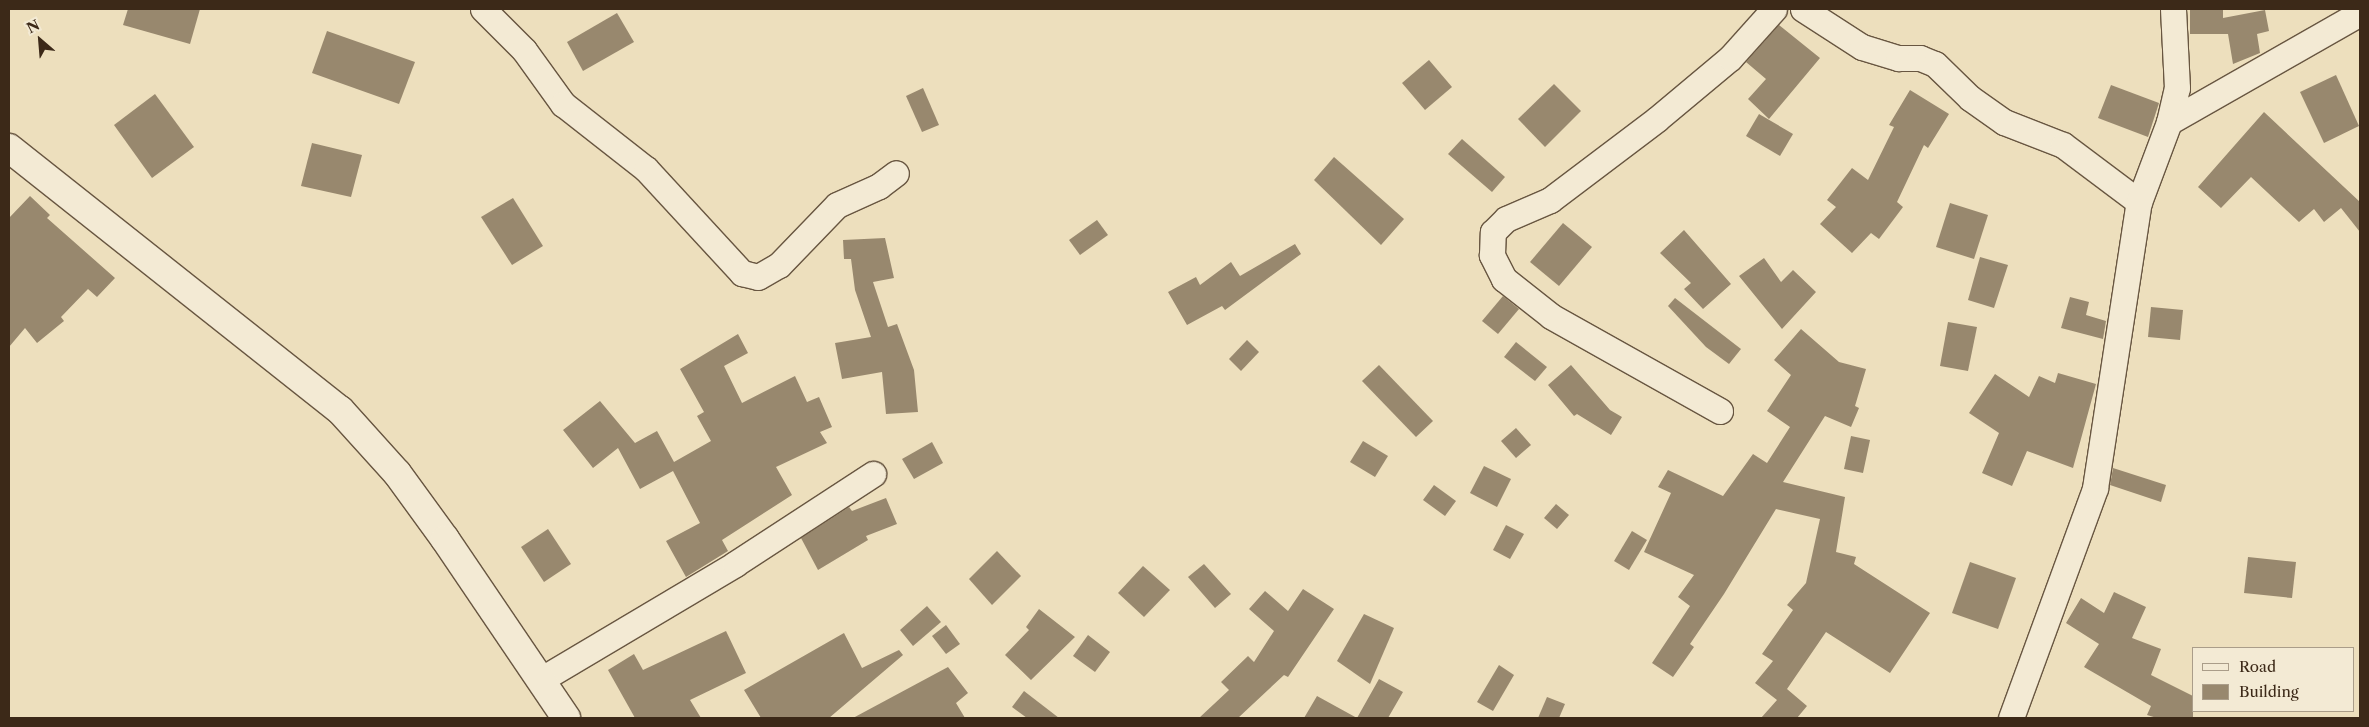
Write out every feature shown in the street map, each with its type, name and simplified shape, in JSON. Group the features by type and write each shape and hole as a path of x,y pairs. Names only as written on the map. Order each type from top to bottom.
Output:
{"street":[{"path":"483,9 519,43 563,104 646,169 742,273 758,277 779,265 838,205 879,186 896,173"},
{"path":"1720,410 1552,316 1504,279 1492,255 1493,232 1506,219 1550,200 1657,119 1730,58 1774,9"},
{"path":"1803,9 1862,47 1898,58 1920,58 1934,64 1970,98 2004,122 2063,145 2139,202"},
{"path":"2011,718 2095,488 2139,202 2169,122 2177,88 2173,9"},
{"path":"2169,122 2360,13"},
{"path":"9,148 340,410 397,473 566,718"},
{"path":"540,680 735,564 873,474"}],"building":[{"path":"128,9 200,9 190,44 123,25"},
{"path":"2190,9 2223,9 2223,18 2265,10 2269,31 2257,34 2260,53 2233,64 2228,34 2190,34"},
{"path":"617,13 634,42 583,71 567,42"},
{"path":"1779,25 1820,58 1769,119 1748,99 1766,79 1746,62"},
{"path":"327,31 415,62 399,104 312,73"},
{"path":"1429,60 1452,87 1425,110 1402,83"},
{"path":"2336,75 2359,126 2324,143 2300,92"},
{"path":"1554,84 1581,111 1545,147 1518,119"},
{"path":"2111,85 2159,103 2148,137 2098,118"},
{"path":"923,88 939,125 922,132 906,96"},
{"path":"1910,90 1949,114 1928,148 1924,145 1897,202 1903,207 1879,239 1871,233 1852,253 1820,224 1836,207 1827,200 1852,168 1868,180 1894,127 1889,125"},
{"path":"155,94 194,147 152,178 114,125"},
{"path":"2264,112 2360,202 2360,232 2341,208 2324,222 2314,209 2299,222 2251,177 2221,208 2198,187"},
{"path":"1759,114 1793,134 1780,156 1746,136"},
{"path":"1462,139 1505,177 1492,192 1448,154"},
{"path":"312,143 362,155 351,197 301,186"},
{"path":"1334,157 1404,219 1381,245 1314,180"},
{"path":"30,196 50,215 47,218 115,278 97,297 88,289 61,317 64,321 37,343 25,328 9,347 9,218"},
{"path":"513,198 543,246 512,265 481,217"},
{"path":"1950,203 1988,215 1974,259 1936,247"},
{"path":"1097,220 1108,235 1080,255 1069,240"},
{"path":"1563,223 1592,247 1559,286 1530,262"},
{"path":"1684,230 1731,284 1703,309 1684,289 1691,283 1660,253"},
{"path":"885,238 894,278 873,282 888,327 897,324 914,370 918,412 886,414 882,372 842,379 835,343 871,337 855,290 851,259 844,259 843,240"},
{"path":"1295,244 1301,254 1225,310 1222,306 1187,325 1168,292 1196,277 1200,285 1231,262 1240,276"},
{"path":"1980,257 2008,265 1994,308 1968,300"},
{"path":"1764,258 1781,282 1793,270 1816,292 1782,329 1739,276"},
{"path":"1503,296 1519,309 1498,334 1482,321"},
{"path":"2070,297 2089,302 2086,315 2106,321 2103,339 2061,328"},
{"path":"1675,298 1741,349 1729,364 1706,347 1668,306"},
{"path":"2151,307 2183,310 2180,340 2148,337"},
{"path":"1948,322 1977,327 1968,371 1940,366"},
{"path":"1801,329 1839,362 1866,369 1855,406 1859,408 1851,427 1825,416 1783,482 1845,497 1836,552 1856,557 1854,564 1930,613 1890,673 1826,632 1787,689 1807,706 1797,718 1761,718 1777,700 1755,683 1773,661 1762,654 1793,610 1787,605 1806,583 1820,519 1776,509 1724,594 1690,644 1694,647 1673,677 1652,663 1690,606 1678,597 1694,575 1644,552 1671,493 1658,487 1668,470 1723,496 1753,454 1767,463 1790,427 1767,411 1791,375 1774,360"},
{"path":"738,334 748,353 724,366 742,403 795,376 807,402 819,397 832,427 820,432 827,443 776,467 792,495 722,540 728,551 686,577 666,541 700,523 673,471 640,489 618,448 593,468 563,430 600,401 635,443 657,431 674,462 711,441 697,416 704,412 680,369"},
{"path":"1247,340 1259,352 1241,371 1229,359"},
{"path":"1516,342 1547,367 1535,381 1504,357"},
{"path":"1379,365 1433,421 1416,437 1362,381"},
{"path":"1571,365 1610,410 1622,417 1611,435 1577,414 1574,416 1548,385"},
{"path":"2058,373 2096,384 2073,468 2027,451 2012,486 1982,473 1999,433 1969,413 1995,374 2029,397 2039,376 2055,383"},
{"path":"1516,428 1531,445 1516,458 1501,441"},
{"path":"1851,436 1870,440 1863,473 1844,469"},
{"path":"1363,441 1388,456 1375,477 1350,462"},
{"path":"932,442 943,463 914,479 902,459"},
{"path":"1484,466 1511,479 1497,507 1470,493"},
{"path":"2113,468 2166,485 2161,502 2110,485"},
{"path":"1434,485 1456,501 1445,516 1423,500"},
{"path":"886,498 897,524 866,536 868,540 818,570 801,538 849,507 852,511"},
{"path":"1556,504 1569,515 1557,529 1544,518"},
{"path":"1506,525 1524,534 1510,559 1493,550"},
{"path":"548,529 571,564 544,582 521,547"},
{"path":"1632,531 1647,540 1629,570 1614,561"},
{"path":"997,551 1021,576 992,605 969,579"},
{"path":"2248,557 2296,562 2292,598 2244,593"},
{"path":"1970,562 2016,578 1998,629 1952,613"},
{"path":"1204,564 1231,594 1215,608 1188,577"},
{"path":"1143,566 1170,590 1144,617 1118,593"},
{"path":"1303,589 1334,609 1288,677 1284,675 1238,718 1199,718 1229,690 1221,682 1248,656 1254,662 1274,631 1249,609 1265,591 1288,611"},
{"path":"2114,592 2146,607 2132,638 2161,649 2151,675 2192,696 2193,718 2157,718 2147,715 2151,706 2084,667 2099,644 2066,623 2081,598 2104,613"},
{"path":"927,606 941,622 913,646 900,630"},
{"path":"1039,609 1075,637 1031,680 1005,655 1029,630 1026,627"},
{"path":"1364,614 1394,628 1370,684 1337,661"},
{"path":"946,625 960,644 946,654 932,636"},
{"path":"726,631 746,673 690,700 701,718 635,718 608,670 634,654 643,670"},
{"path":"844,633 862,668 899,650 903,655 829,718 761,718 744,690"},
{"path":"1088,635 1110,652 1095,672 1073,656"},
{"path":"1499,665 1514,675 1493,711 1477,702"},
{"path":"948,667 968,693 956,703 965,718 853,718"},
{"path":"1379,679 1403,692 1388,718 1357,718"},
{"path":"1024,691 1059,718 1027,718 1012,707"},
{"path":"1317,696 1357,718 1304,718"},
{"path":"1547,697 1565,704 1559,718 1538,718"}]}
